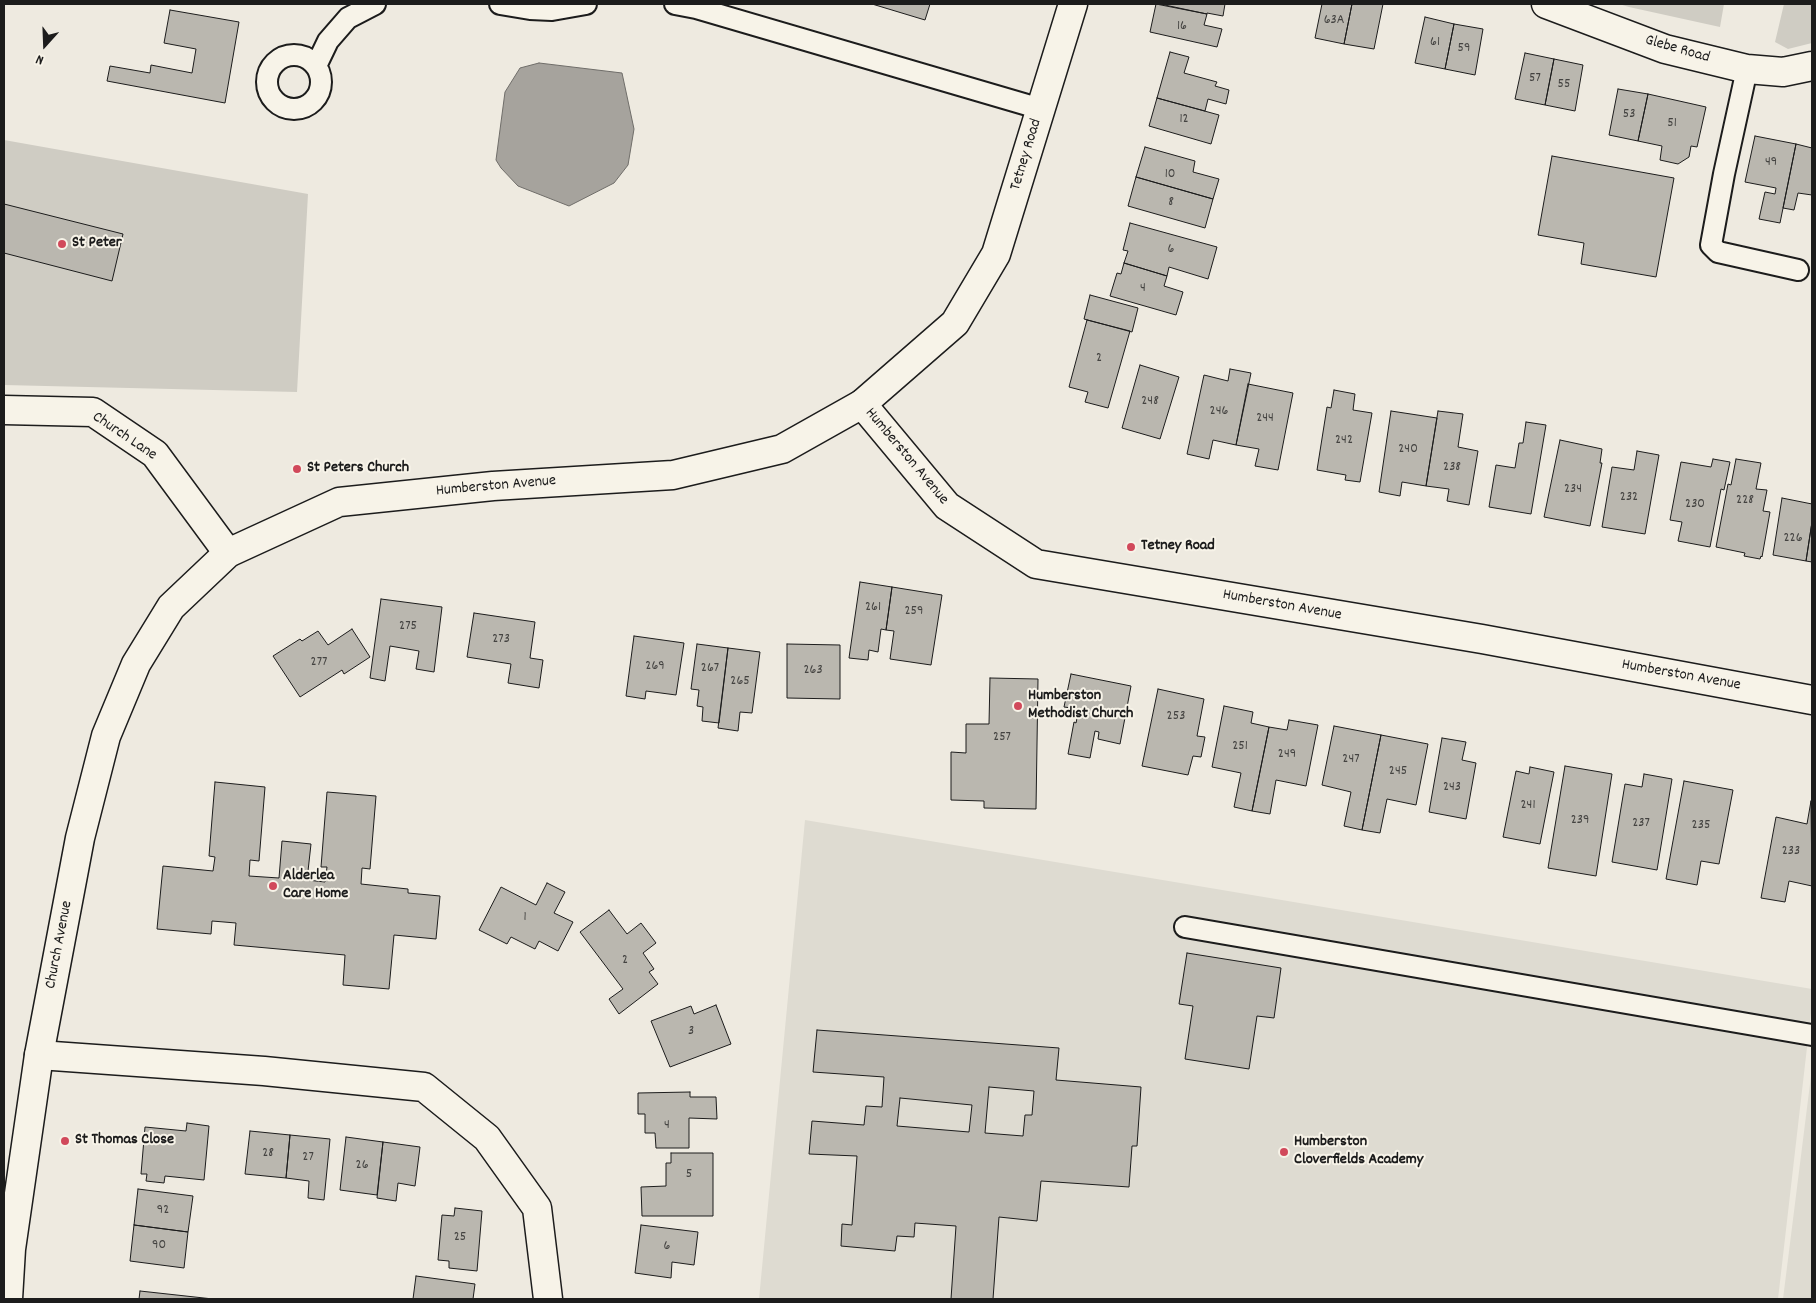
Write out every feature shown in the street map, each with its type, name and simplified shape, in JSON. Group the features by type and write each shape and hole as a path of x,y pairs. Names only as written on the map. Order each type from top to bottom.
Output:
{"main road":[{"name":"Tetney Road","path":"862,404 956,323 996,254 1073,4"},
{"name":"Glebe Road","path":"1546,4 1665,49 1747,69 1784,72 1812,66"},
{"name":"Humberston Avenue","path":"171,607 228,553 339,502 493,486 673,475 782,450 862,404 946,506 1036,564 1482,639 1812,700"},
{"name":"Church Lane","path":"4,410 93,412 155,454 228,553"},
{"name":"Church Avenue","path":"8,1299 12,1240 38,1055 80,838 106,736 136,664 171,607"},
{"path":"38,1055 264,1071 424,1087 487,1138 537,1208 548,1299"}],"lane":[{"path":"316,66 328,41 348,18 375,4"},
{"path":"500,4 530,9 552,10 586,4"},
{"path":"675,4 696,8 1041,109"},
{"path":"1747,69 1724,174 1711,246 1718,252 1798,270"},
{"path":"1185,927 1812,1035"}],"shaded area":[{"path":"1619,4 1724,4 1720,27"},
{"path":"1784,4 1812,4 1812,43 1788,49 1775,42"},
{"path":"539,63 622,73 634,129 628,165 614,183 569,206 518,186 496,160 505,92 520,68"},
{"path":"4,140 308,194 297,392 4,385"},
{"name":"Humberston Cloverfields Academy","path":"805,820 1812,989 1812,1004 1778,1299 759,1299"},
{"path":"1812,1068 1812,1299 1783,1299"}],"building":[{"path":"872,4 930,4 925,20"},
{"path":"1156,4 1207,14 1204,25 1222,29 1217,47 1150,32"},
{"path":"1160,4 1225,4 1223,16"},
{"path":"1322,4 1352,4 1344,44 1315,38"},
{"path":"1352,4 1383,4 1374,49 1344,44"},
{"path":"170,10 239,22 225,103 107,81 110,66 150,73 151,65 192,73 196,49 164,43"},
{"path":"1425,17 1454,24 1445,69 1415,63"},
{"path":"1454,24 1483,29 1475,75 1445,69"},
{"path":"1170,52 1189,57 1184,73 1217,82 1215,86 1229,90 1226,104 1208,99 1205,111 1157,98"},
{"path":"1525,53 1554,59 1545,105 1515,99"},
{"path":"1554,59 1583,65 1575,111 1545,105"},
{"path":"1618,89 1648,94 1638,141 1609,135"},
{"path":"1648,94 1706,107 1697,147 1691,146 1689,157 1678,164 1660,160 1662,146 1638,141"},
{"path":"1157,98 1219,115 1211,144 1149,126"},
{"path":"1755,136 1796,144 1780,223 1759,219 1765,192 1775,194 1776,188 1745,182"},
{"path":"1796,144 1812,148 1812,195 1798,193 1794,210 1783,208"},
{"path":"1145,147 1195,161 1193,172 1219,179 1213,199 1136,177"},
{"path":"1552,156 1674,178 1656,277 1581,264 1584,243 1538,235"},
{"path":"1136,177 1213,199 1205,228 1128,206"},
{"name":"St Peter","path":"4,204 123,234 112,281 4,253"},
{"path":"1130,223 1217,247 1208,279 1169,267 1167,276 1124,263 1128,251 1123,250"},
{"path":"1124,263 1167,276 1164,286 1183,292 1176,315 1110,296 1117,273 1121,274"},
{"path":"1090,295 1138,308 1132,332 1084,319"},
{"path":"1087,320 1130,331 1108,408 1085,402 1088,392 1069,387"},
{"path":"1140,365 1179,377 1160,439 1122,428"},
{"path":"1230,369 1251,373 1236,445 1213,440 1209,459 1187,454 1204,375 1228,381"},
{"path":"1248,384 1293,393 1278,470 1255,466 1259,449 1236,445"},
{"path":"1334,390 1355,394 1353,410 1372,413 1360,482 1345,480 1346,475 1317,470 1327,407 1331,408"},
{"path":"1391,411 1437,418 1426,486 1402,482 1400,496 1379,492"},
{"path":"1438,411 1463,414 1458,447 1478,451 1469,505 1447,501 1449,489 1426,486"},
{"path":"1526,422 1546,425 1531,514 1489,507 1496,465 1515,468 1519,443 1523,443"},
{"path":"1560,440 1602,449 1600,463 1602,463 1590,526 1544,517"},
{"path":"1637,451 1659,455 1645,534 1602,527 1612,467 1634,470"},
{"path":"1713,459 1730,462 1724,490 1721,489 1710,547 1678,541 1682,522 1670,520 1681,462 1711,467"},
{"path":"1736,459 1761,463 1756,489 1767,490 1763,511 1770,512 1762,557 1760,559 1744,556 1745,553 1716,547 1728,484 1731,485"},
{"path":"1782,498 1812,504 1812,522 1806,561 1773,555"},
{"path":"1812,522 1812,562 1806,561"},
{"path":"860,582 892,587 886,630 881,629 878,652 869,650 868,660 849,658"},
{"path":"892,587 942,595 931,665 890,659 894,631 886,630"},
{"path":"381,599 442,607 434,672 416,669 419,651 390,646 385,681 370,678"},
{"path":"474,613 535,622 530,658 543,660 539,688 508,683 511,664 467,657"},
{"path":"352,629 370,657 344,674 342,670 300,697 273,656 300,639 302,641 318,631 328,645"},
{"path":"634,636 684,643 676,695 646,691 645,699 626,696"},
{"path":"697,644 728,648 719,723 702,721 703,707 697,706 699,690 691,689"},
{"path":"787,644 840,645 840,699 787,698"},
{"path":"728,648 760,652 752,713 740,712 738,731 718,728"},
{"path":"1071,674 1131,686 1120,744 1098,739 1099,732 1095,731 1090,758 1068,754 1074,722 1076,723 1079,709 1064,707"},
{"path":"990,678 1038,679 1036,809 984,808 984,801 951,800 951,752 966,753 966,724 989,724"},
{"path":"1158,689 1204,699 1197,736 1205,737 1201,757 1193,756 1188,775 1142,766"},
{"path":"1224,706 1253,712 1251,723 1269,727 1252,811 1234,807 1241,773 1212,767"},
{"path":"1289,720 1318,725 1306,786 1276,780 1270,814 1252,811 1269,727 1287,730"},
{"path":"1334,726 1381,735 1362,830 1344,826 1351,792 1322,785"},
{"path":"1381,735 1428,744 1416,805 1387,799 1380,833 1362,830"},
{"path":"1442,738 1466,742 1462,760 1476,763 1466,819 1429,812"},
{"path":"1565,766 1612,774 1596,876 1548,868"},
{"path":"1530,767 1554,772 1540,844 1503,837 1516,771 1529,774"},
{"path":"1644,774 1672,779 1657,870 1612,862 1625,784 1642,787"},
{"path":"1684,781 1733,790 1719,864 1701,861 1697,885 1666,879"},
{"name":"Alderlea Care Home","path":"215,782 265,787 259,861 250,860 249,876 279,878 282,841 311,844 307,880 325,882 327,867 321,867 327,792 376,796 370,869 362,868 361,884 408,889 408,893 440,896 436,939 394,935 389,989 343,985 345,955 234,945 236,923 212,921 211,934 157,929 163,866 213,871 215,857 209,856"},
{"path":"1811,801 1812,886 1789,881 1785,902 1761,898 1776,817 1807,824"},
{"path":"547,883 565,892 554,913 573,922 558,951 539,941 535,949 511,937 507,944 479,930 501,887 536,905"},
{"path":"609,910 627,934 641,923 656,943 643,953 654,969 649,972 658,984 619,1014 609,999 623,989 580,932"},
{"path":"1187,953 1281,968 1274,1018 1257,1016 1249,1069 1185,1059 1193,1006 1179,1004"},
{"path":"716,1005 731,1044 670,1067 651,1021 691,1006 694,1014"},
{"path":"817,1030 1059,1048 1056,1080 1141,1087 1137,1146 1132,1146 1129,1187 1041,1181 1037,1221 999,1217 993,1299 951,1299 956,1226 915,1223 914,1237 897,1236 895,1251 841,1246 842,1224 852,1225 857,1156 809,1154 812,1121 864,1125 866,1106 882,1107 884,1077 813,1072","holes":["989,1087 1034,1091 1032,1115 1025,1115 1023,1136 985,1133","900,1098 972,1105 969,1132 897,1126"]},
{"path":"690,1092 690,1097 716,1097 717,1119 689,1118 689,1148 656,1148 655,1133 645,1133 645,1114 638,1114 638,1093"},
{"path":"187,1123 209,1126 204,1180 165,1176 164,1183 146,1181 147,1174 141,1174 145,1127 186,1131"},
{"path":"250,1131 290,1135 286,1178 245,1174"},
{"path":"290,1135 330,1139 324,1200 308,1198 309,1181 286,1178"},
{"path":"346,1137 383,1142 377,1195 340,1190"},
{"path":"383,1142 420,1147 415,1186 398,1183 396,1201 377,1198"},
{"path":"671,1153 713,1153 713,1216 642,1216 641,1187 666,1186 666,1163 671,1163"},
{"path":"138,1189 193,1196 188,1232 134,1225"},
{"path":"455,1208 482,1211 477,1271 449,1268 449,1261 438,1260 442,1215 454,1216"},
{"path":"134,1225 188,1232 184,1268 130,1261"},
{"path":"641,1225 698,1232 694,1265 672,1262 671,1278 635,1273"},
{"path":"416,1276 475,1284 473,1299 413,1299"},
{"path":"140,1291 213,1299 139,1299"}],"place":[{"name":"St Peter","path":"62,244"},
{"name":"St Peters Church","path":"297,469"},
{"name":"Tetney Road","path":"1131,547"},
{"name":"Humberston Methodist Church","path":"1018,706"},
{"name":"Alderlea Care Home","path":"273,886"},
{"name":"St Thomas Close","path":"65,1141"},
{"name":"Humberston Cloverfields Academy","path":"1284,1152"}]}
